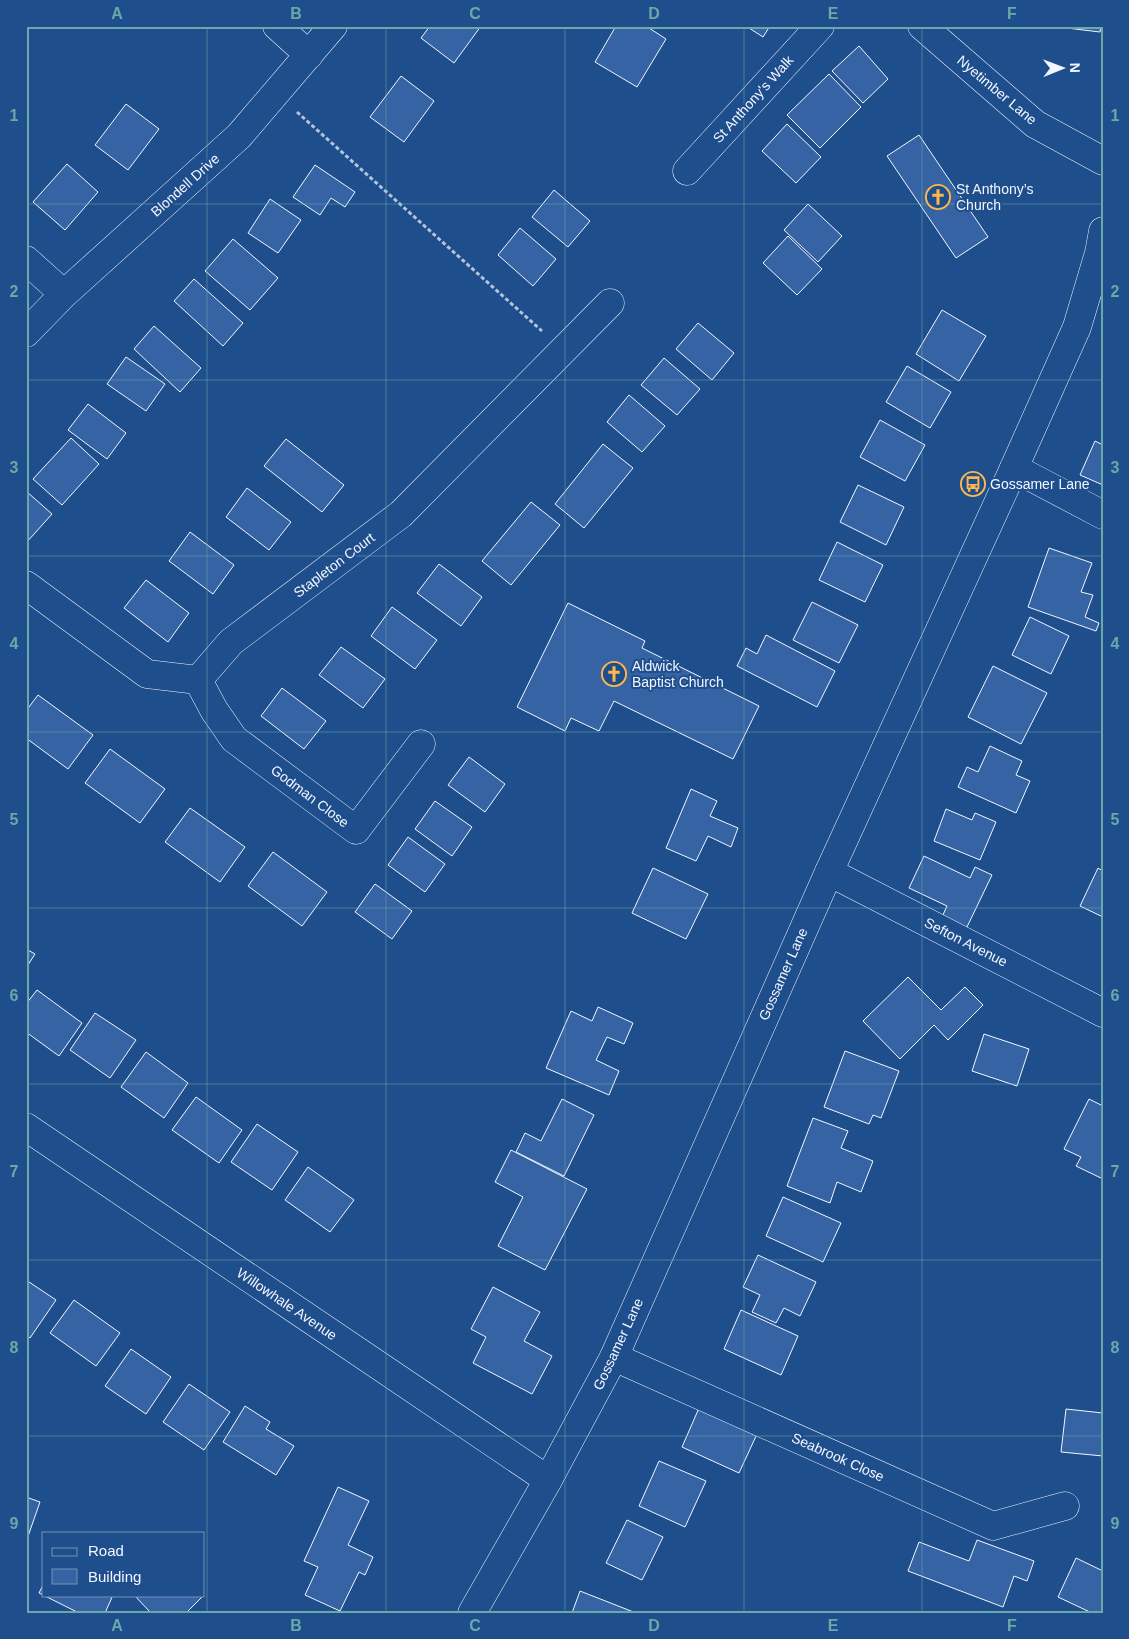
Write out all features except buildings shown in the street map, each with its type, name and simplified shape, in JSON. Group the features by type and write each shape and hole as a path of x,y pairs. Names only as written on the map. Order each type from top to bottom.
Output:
{"street":[{"path":"277,26 309,55"},
{"name":"Blondell Drive","path":"26,333 64,294 239,136 332,26"},
{"name":"St Anthony's Walk","path":"687,171 820,26"},
{"name":"Nyetimber Lane","path":"922,26 1035,124 1103,161"},
{"name":"Gossamer Lane","path":"472,1613 548,1480 614,1357 829,872 1077,327 1101,246"},
{"path":"26,260 64,294"},
{"name":"Stapleton Court","path":"198,680 231,642 402,514 610,303"},
{"path":"1014,468 1103,515"},
{"path":"26,585 147,674 198,680"},
{"name":"Godman Close","path":"198,680 214,710 234,739 356,830 421,744"},
{"name":"Sefton Avenue","path":"829,872 1103,1013"},
{"name":"Willowhale Avenue","path":"26,1127 548,1480"},
{"name":"Seabrook Close","path":"614,1357 993,1526 1065,1506"}],"path":[{"path":"276,93 563,350"}],"place":[{"name":"St Anthony’s Church","path":"938,197"},
{"name":"Gossamer Lane","path":"973,484"},
{"name":"Aldwick Baptist Church","path":"614,674"}]}
